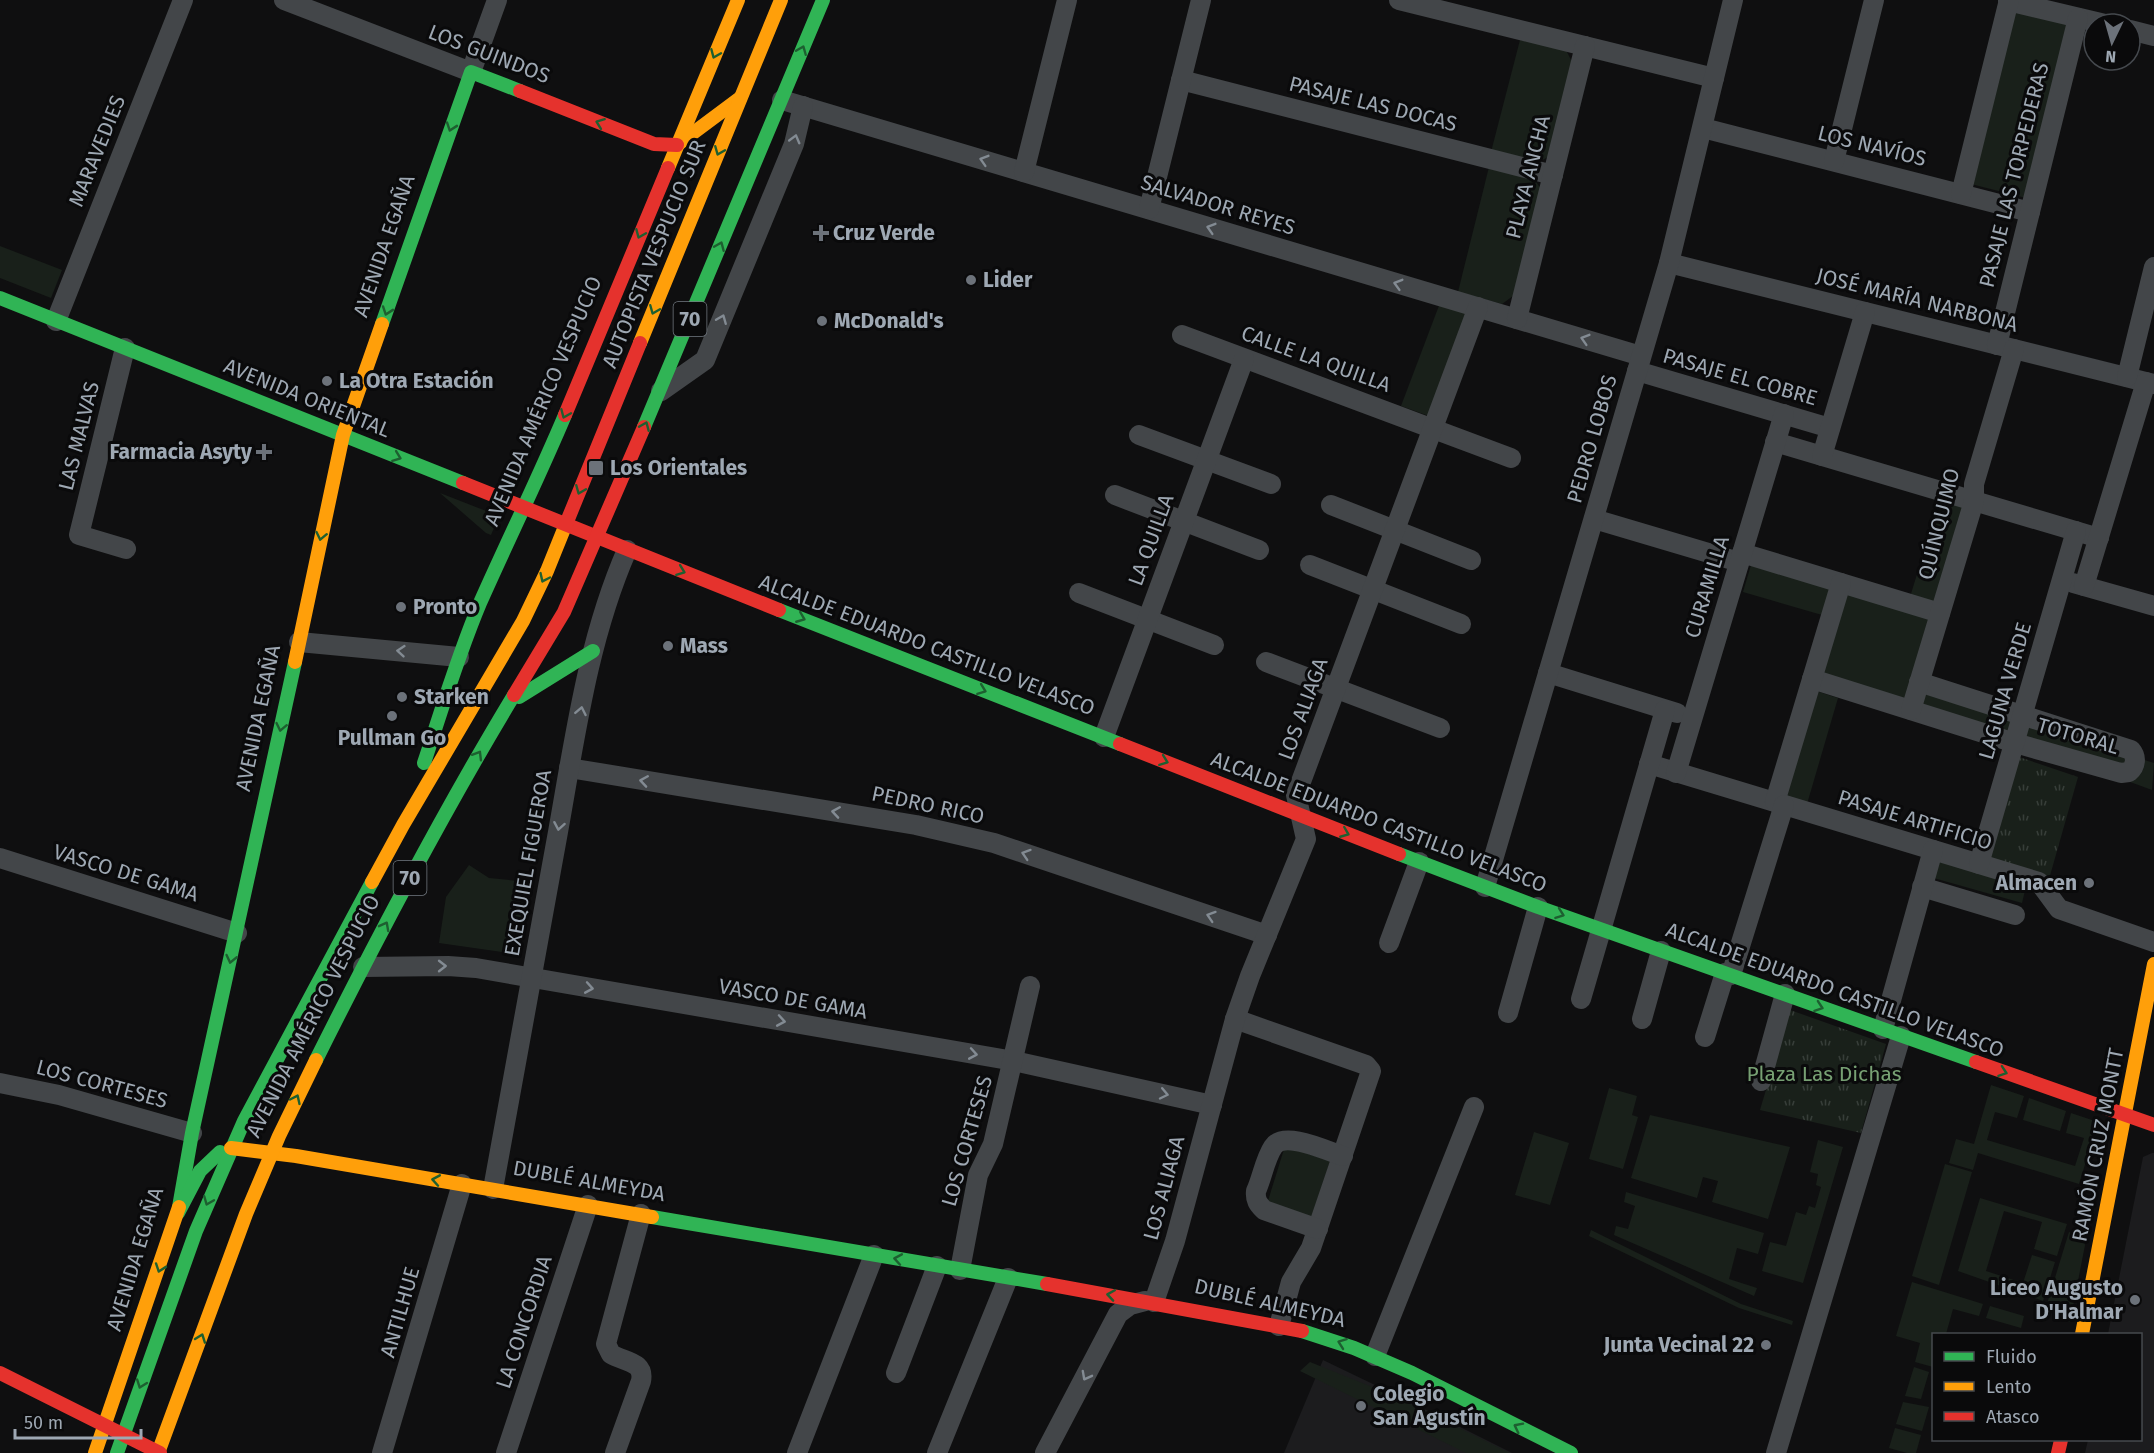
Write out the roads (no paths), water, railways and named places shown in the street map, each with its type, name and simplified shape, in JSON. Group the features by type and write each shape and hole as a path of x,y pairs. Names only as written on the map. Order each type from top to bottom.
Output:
{"main road":[{"name":"AVENIDA AMÉRICO VESPUCIO","path":"403,825 459,657 496,566 525,507 738,0"},
{"name":"AUTOPISTA VESPUCIO SUR","path":"566,524 781,0"},
{"name":"AVENIDA AMÉRICO VESPUCIO","path":"159,1453 246,1214 272,1152 363,967 458,788 564,612 659,393 823,0"},
{"name":"LOS GUINDOS","path":"471,72 654,144 677,145"},
{"name":"AVENIDA EGAÑA","path":"95,1453 178,1213 192,1133 343,435 471,72"},
{"path":"677,145 741,97"},
{"name":"AVENIDA ORIENTAL","path":"0,298 525,507 597,538"},
{"name":"AVENIDA AMÉRICO VESPUCIO","path":"117,1453 196,1231 231,1148 287,1038 403,825 523,621 566,524"},
{"name":"ALCALDE EDUARDO CASTILLO VELASCO","path":"597,538 1538,907 2154,1125"},
{"path":"508,706 544,680 593,651"},
{"name":"RAMÓN CRUZ MONTT","path":"2082,1333 2154,964"},
{"path":"178,1213 202,1168 214,1156 231,1148"},
{"name":"DUBLÉ ALMEYDA","path":"231,1148 272,1152 641,1214 1279,1326 1332,1340 1375,1356 1571,1453"},
{"path":"0,1373 159,1453"}],"street":[{"name":"MARAVEDIES","path":"56,321 183,0"},
{"name":"LOS GUINDOS","path":"284,0 471,72"},
{"name":"AVENIDA EGAÑA","path":"471,72 496,0"},
{"path":"1024,172 1067,0"},
{"path":"1149,209 1201,0"},
{"path":"1399,0 1714,78"},
{"name":"PEDRO LOBOS","path":"1485,887 1669,263 1733,0"},
{"path":"1834,161 1874,0"},
{"path":"1960,194 2008,0 2082,19"},
{"name":"PASAJE LAS TORPEDERAS","path":"2005,347 2030,212 2078,18"},
{"name":"PLAYA ANCHA","path":"1517,319 1585,46"},
{"name":"PASAJE LAS DOCAS","path":"1181,80 1553,174"},
{"name":"SALVADOR REYES","path":"782,100 1517,319 1639,364"},
{"path":"659,393 705,360 794,144 803,106"},
{"name":"LOS NAVÍOS","path":"1703,128 2030,212"},
{"name":"JOSÉ MARÍA NARBONA","path":"1669,263 2150,383"},
{"path":"2127,377 2154,267"},
{"name":"LOS ALIAGA","path":"1150,1302 1175,1241 1235,1018 1306,839 1296,795 1478,307"},
{"path":"1822,456 1865,312"},
{"name":"CALLE LA QUILLA","path":"1182,335 1511,458"},
{"name":"QUÍNQUIMO","path":"1911,710 1974,501 1974,484 2005,347"},
{"name":"LAS MALVAS","path":"125,348 79,535 126,549"},
{"name":"LA QUILLA","path":"1104,737 1244,358"},
{"name":"PASAJE EL COBRE","path":"1639,364 1830,428"},
{"path":"2084,586 2150,383"},
{"name":"CURAMILLA","path":"1676,772 1784,414"},
{"path":"1139,435 1271,484"},
{"path":"1775,442 2099,538"},
{"path":"1115,495 1259,550"},
{"path":"1331,505 1471,560"},
{"path":"1594,519 1840,583 1940,613"},
{"name":"LAGUNA VERDE","path":"1979,864 2076,531"},
{"name":"EXEQUIEL FIGUEROA","path":"493,1189 569,768 593,651 609,595 627,550"},
{"path":"1310,565 1461,624"},
{"path":"2062,580 2154,606"},
{"path":"1705,1037 1728,974 1779,803 1840,583"},
{"path":"1079,593 1214,645"},
{"path":"299,642 459,657"},
{"path":"1266,662 1440,728"},
{"path":"1548,673 1693,718"},
{"name":"TOTORAL","path":"1812,679 2015,743 2121,773 2129,772 2134,766 2135,756 2131,750 1919,682"},
{"path":"1581,999 1665,710"},
{"name":"PASAJE ARTIFICIO","path":"1649,764 2038,882 2059,909 2154,942"},
{"name":"PEDRO RICO","path":"569,768 905,823 959,834 993,843 1267,935"},
{"path":"1882,1029 1933,850"},
{"name":"VASCO DE GAMA","path":"0,858 237,933"},
{"path":"1389,943 1419,862"},
{"path":"1922,887 2015,915"},
{"path":"1508,1013 1538,907"},
{"path":"1642,1019 1661,951"},
{"name":"VASCO DE GAMA","path":"363,967 462,966 1014,1061 1212,1104"},
{"name":"LOS CORTESES","path":"960,1270 978,1175 993,1143 1030,986"},
{"path":"1761,1081 1785,994"},
{"path":"1235,1018 1366,1065 1371,1075 1311,1248 1291,1282 1279,1326"},
{"path":"1776,1453 1901,1036"},
{"name":"LOS CORTESES","path":"0,1083 59,1095 192,1133"},
{"path":"1375,1356 1474,1107"},
{"path":"1318,1229 1264,1210 1258,1204 1256,1191 1274,1146 1281,1141 1293,1140 1343,1156"},
{"name":"ANTILHUE","path":"382,1453 462,1184"},
{"name":"LA CONCORDIA","path":"506,1453 588,1205"},
{"path":"615,1453 642,1373 638,1365 611,1354 606,1344 641,1214"},
{"path":"797,1453 874,1255"},
{"path":"896,1372 937,1266"},
{"path":"937,1453 1008,1278"},
{"path":"1045,1453 1118,1314 1130,1305 1150,1302"}],"place":[{"name":"Cruz Verde","path":"821,233"},
{"name":"Lider","path":"971,280"},
{"name":"McDonald's","path":"822,321"},
{"name":"La Otra Estación","path":"327,381"},
{"name":"Farmacia Asyty","path":"264,452"},
{"name":"Los Orientales","path":"596,468"},
{"name":"Pronto","path":"401,607"},
{"name":"Mass","path":"668,646"},
{"name":"Starken","path":"402,697"},
{"name":"Pullman Go","path":"392,716"},
{"name":"Almacen","path":"2089,883"},
{"name":"Liceo Augusto D'Halmar","path":"2135,1300"},
{"name":"Junta Vecinal 22","path":"1766,1345"},
{"name":"Colegio San Agustín","path":"1361,1406"}],"park label":[{"name":"Plaza Las Dichas","path":"1824,1074"}]}
